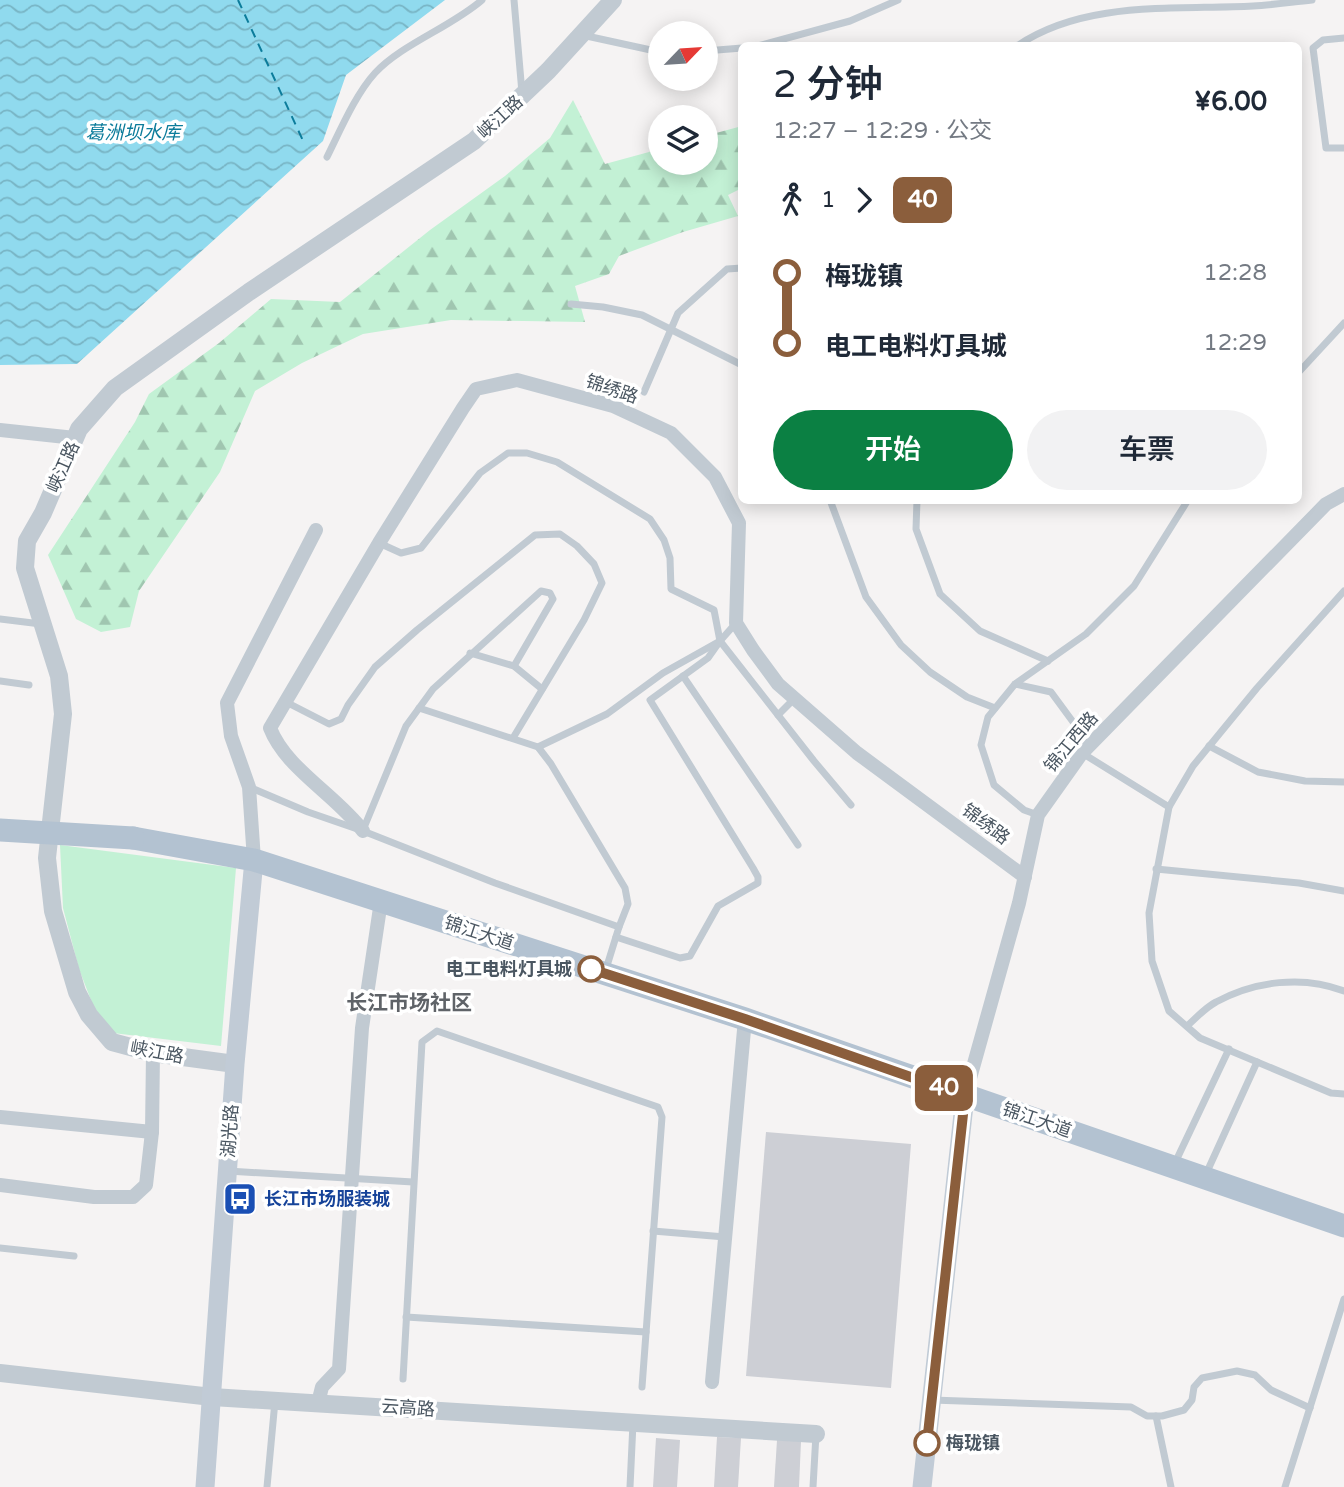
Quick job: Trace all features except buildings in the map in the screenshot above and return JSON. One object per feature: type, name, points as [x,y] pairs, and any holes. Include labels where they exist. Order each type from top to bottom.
[{"type":"main road","name":"锦江大道","points":[[0,830],[133,838],[254,860],[745,1019],[1344,1226]]},
{"type":"main road","name":"湖光路","points":[[205,1487],[234,1064],[254,860]]},
{"type":"main road","points":[[922,1487],[965,1096]]},
{"type":"street","name":"峡江路","points":[[234,1064],[153,1053],[112,1042],[89,1015],[77,992],[53,911],[47,858],[63,713],[60,676],[25,568],[27,541],[43,513],[79,429],[115,388],[249,292],[474,141],[522,96],[613,0]]},
{"type":"street","name":"锦绣路","points":[[363,831],[351,815],[277,745],[270,728],[379,543],[476,389],[517,380],[613,406],[671,433],[715,477],[739,523],[736,622],[778,684],[857,753],[1025,877]]},
{"type":"street","points":[[0,430],[75,438]]},
{"type":"street","name":"锦江西路","points":[[965,1096],[1025,877],[1038,815],[1082,753],[1326,504],[1344,494]]},
{"type":"street","points":[[254,860],[249,787],[231,736],[227,703],[316,530]]},
{"type":"street","points":[[318,1403],[322,1387],[339,1369],[362,1028],[381,901]]},
{"type":"street","points":[[712,1382],[745,1019]]},
{"type":"street","points":[[0,1185],[133,1198],[146,1185],[152,1132],[153,1053]]},
{"type":"street","points":[[0,1117],[152,1132]]},
{"type":"street","name":"云高路","points":[[0,1373],[212,1397],[816,1433]]},
{"type":"lane","points":[[327,158],[351,110],[375,73],[402,52],[482,0]]},
{"type":"lane","points":[[514,0],[522,96]]},
{"type":"lane","points":[[773,42],[850,21],[898,0]]},
{"type":"lane","points":[[1022,42],[1033,34],[1069,19],[1131,4],[1254,6],[1312,0]]},
{"type":"lane","points":[[581,34],[648,49]]},
{"type":"lane","points":[[1344,38],[1323,40],[1313,48],[1326,148],[1344,148]]},
{"type":"lane","points":[[718,50],[738,48]]},
{"type":"lane","points":[[645,392],[678,313],[727,270],[738,269]]},
{"type":"lane","points":[[571,304],[642,315],[738,363]]},
{"type":"lane","points":[[1302,369],[1344,323]]},
{"type":"lane","points":[[379,543],[401,553],[421,548],[480,473],[509,453],[527,453],[557,461],[650,519],[664,540],[670,558],[671,589],[714,610],[720,641],[851,805]]},
{"type":"lane","points":[[831,504],[866,597],[901,645],[930,672],[967,697],[995,708]]},
{"type":"lane","points":[[917,504],[916,529],[940,594],[980,631],[1048,661]]},
{"type":"lane","points":[[1038,815],[1024,810],[994,785],[981,745],[988,717],[1015,684],[1086,634],[1134,586],[1185,504]]},
{"type":"lane","points":[[286,701],[329,724],[341,719],[375,667],[417,630],[535,535],[560,534],[577,546],[594,564],[602,583],[584,620],[513,738]]},
{"type":"lane","points":[[363,831],[406,726],[433,689],[541,591],[550,593],[553,599],[514,666]]},
{"type":"lane","points":[[1344,591],[1257,688],[1193,766],[1169,807],[1149,913],[1152,961],[1170,1011],[1200,1038],[1331,1093],[1344,1094]]},
{"type":"lane","points":[[0,620],[42,624]]},
{"type":"lane","points":[[616,937],[680,958],[690,956],[718,906],[758,883],[753,868],[650,700],[708,658],[736,622]]},
{"type":"lane","points":[[538,747],[607,714],[663,673],[720,641]]},
{"type":"lane","points":[[470,653],[514,666],[542,689]]},
{"type":"lane","points":[[683,676],[799,845]]},
{"type":"lane","points":[[0,681],[29,685]]},
{"type":"lane","points":[[1015,684],[1051,692],[1076,726],[1082,753],[1169,807]]},
{"type":"lane","points":[[778,715],[795,699]]},
{"type":"lane","points":[[419,708],[538,747],[625,888],[628,904],[604,974]]},
{"type":"lane","points":[[1209,746],[1258,772],[1305,781],[1344,782]]},
{"type":"lane","points":[[249,787],[495,883],[619,927]]},
{"type":"lane","points":[[1156,869],[1299,883],[1344,891]]},
{"type":"lane","points":[[1187,1026],[1215,1002],[1262,985],[1296,981],[1328,985],[1344,991]]},
{"type":"lane","points":[[403,1379],[422,1042],[437,1031],[658,1107],[662,1117],[642,1387]]},
{"type":"lane","points":[[1173,1167],[1228,1049]]},
{"type":"lane","points":[[1205,1178],[1257,1062]]},
{"type":"lane","points":[[227,1171],[413,1182]]},
{"type":"lane","points":[[653,1231],[725,1237]]},
{"type":"lane","points":[[0,1248],[74,1256]]},
{"type":"lane","points":[[1286,1487],[1344,1299]]},
{"type":"lane","points":[[406,1317],[646,1332]]},
{"type":"lane","points":[[932,1400],[1131,1407],[1147,1416],[1156,1416],[1184,1410],[1192,1400],[1194,1387],[1202,1378],[1237,1371],[1255,1375],[1271,1390],[1310,1408]]},
{"type":"lane","points":[[267,1487],[275,1401]]},
{"type":"lane","points":[[1156,1416],[1171,1487]]},
{"type":"lane","points":[[630,1487],[633,1422]]},
{"type":"lane","points":[[813,1487],[816,1433]]},
{"type":"green space","points":[[573,100],[605,164],[648,152],[648,175],[718,175],[718,132],[738,127],[738,190],[728,195],[738,216],[683,232],[619,256],[609,274],[575,286],[585,322],[451,320],[363,334],[302,363],[255,391],[220,472],[139,591],[130,627],[101,632],[76,619],[48,555],[135,422],[149,394],[219,343],[271,299],[340,302],[430,230],[505,176],[550,138]]},
{"type":"green space","points":[[60,845],[236,868],[221,1046],[113,1033],[94,1008],[79,969],[63,908]]},
{"type":"water","name":"葛洲坝水库","points":[[0,0],[445,0],[346,75],[323,141],[77,364],[0,365]]},
{"type":"ferry route","points":[[238,0],[305,145]]},
{"type":"bus line","name":"40","points":[[591,969],[745,1019],[965,1096],[927,1443]]},
{"type":"place","name":"电工电料灯具城","points":[[591,969]]},
{"type":"place","name":"长江市场服装城","points":[[240,1199]]},
{"type":"place","name":"梅珑镇","points":[[927,1443]]},
{"type":"district","name":"长江市场社区","points":[[409,1003]]}]
